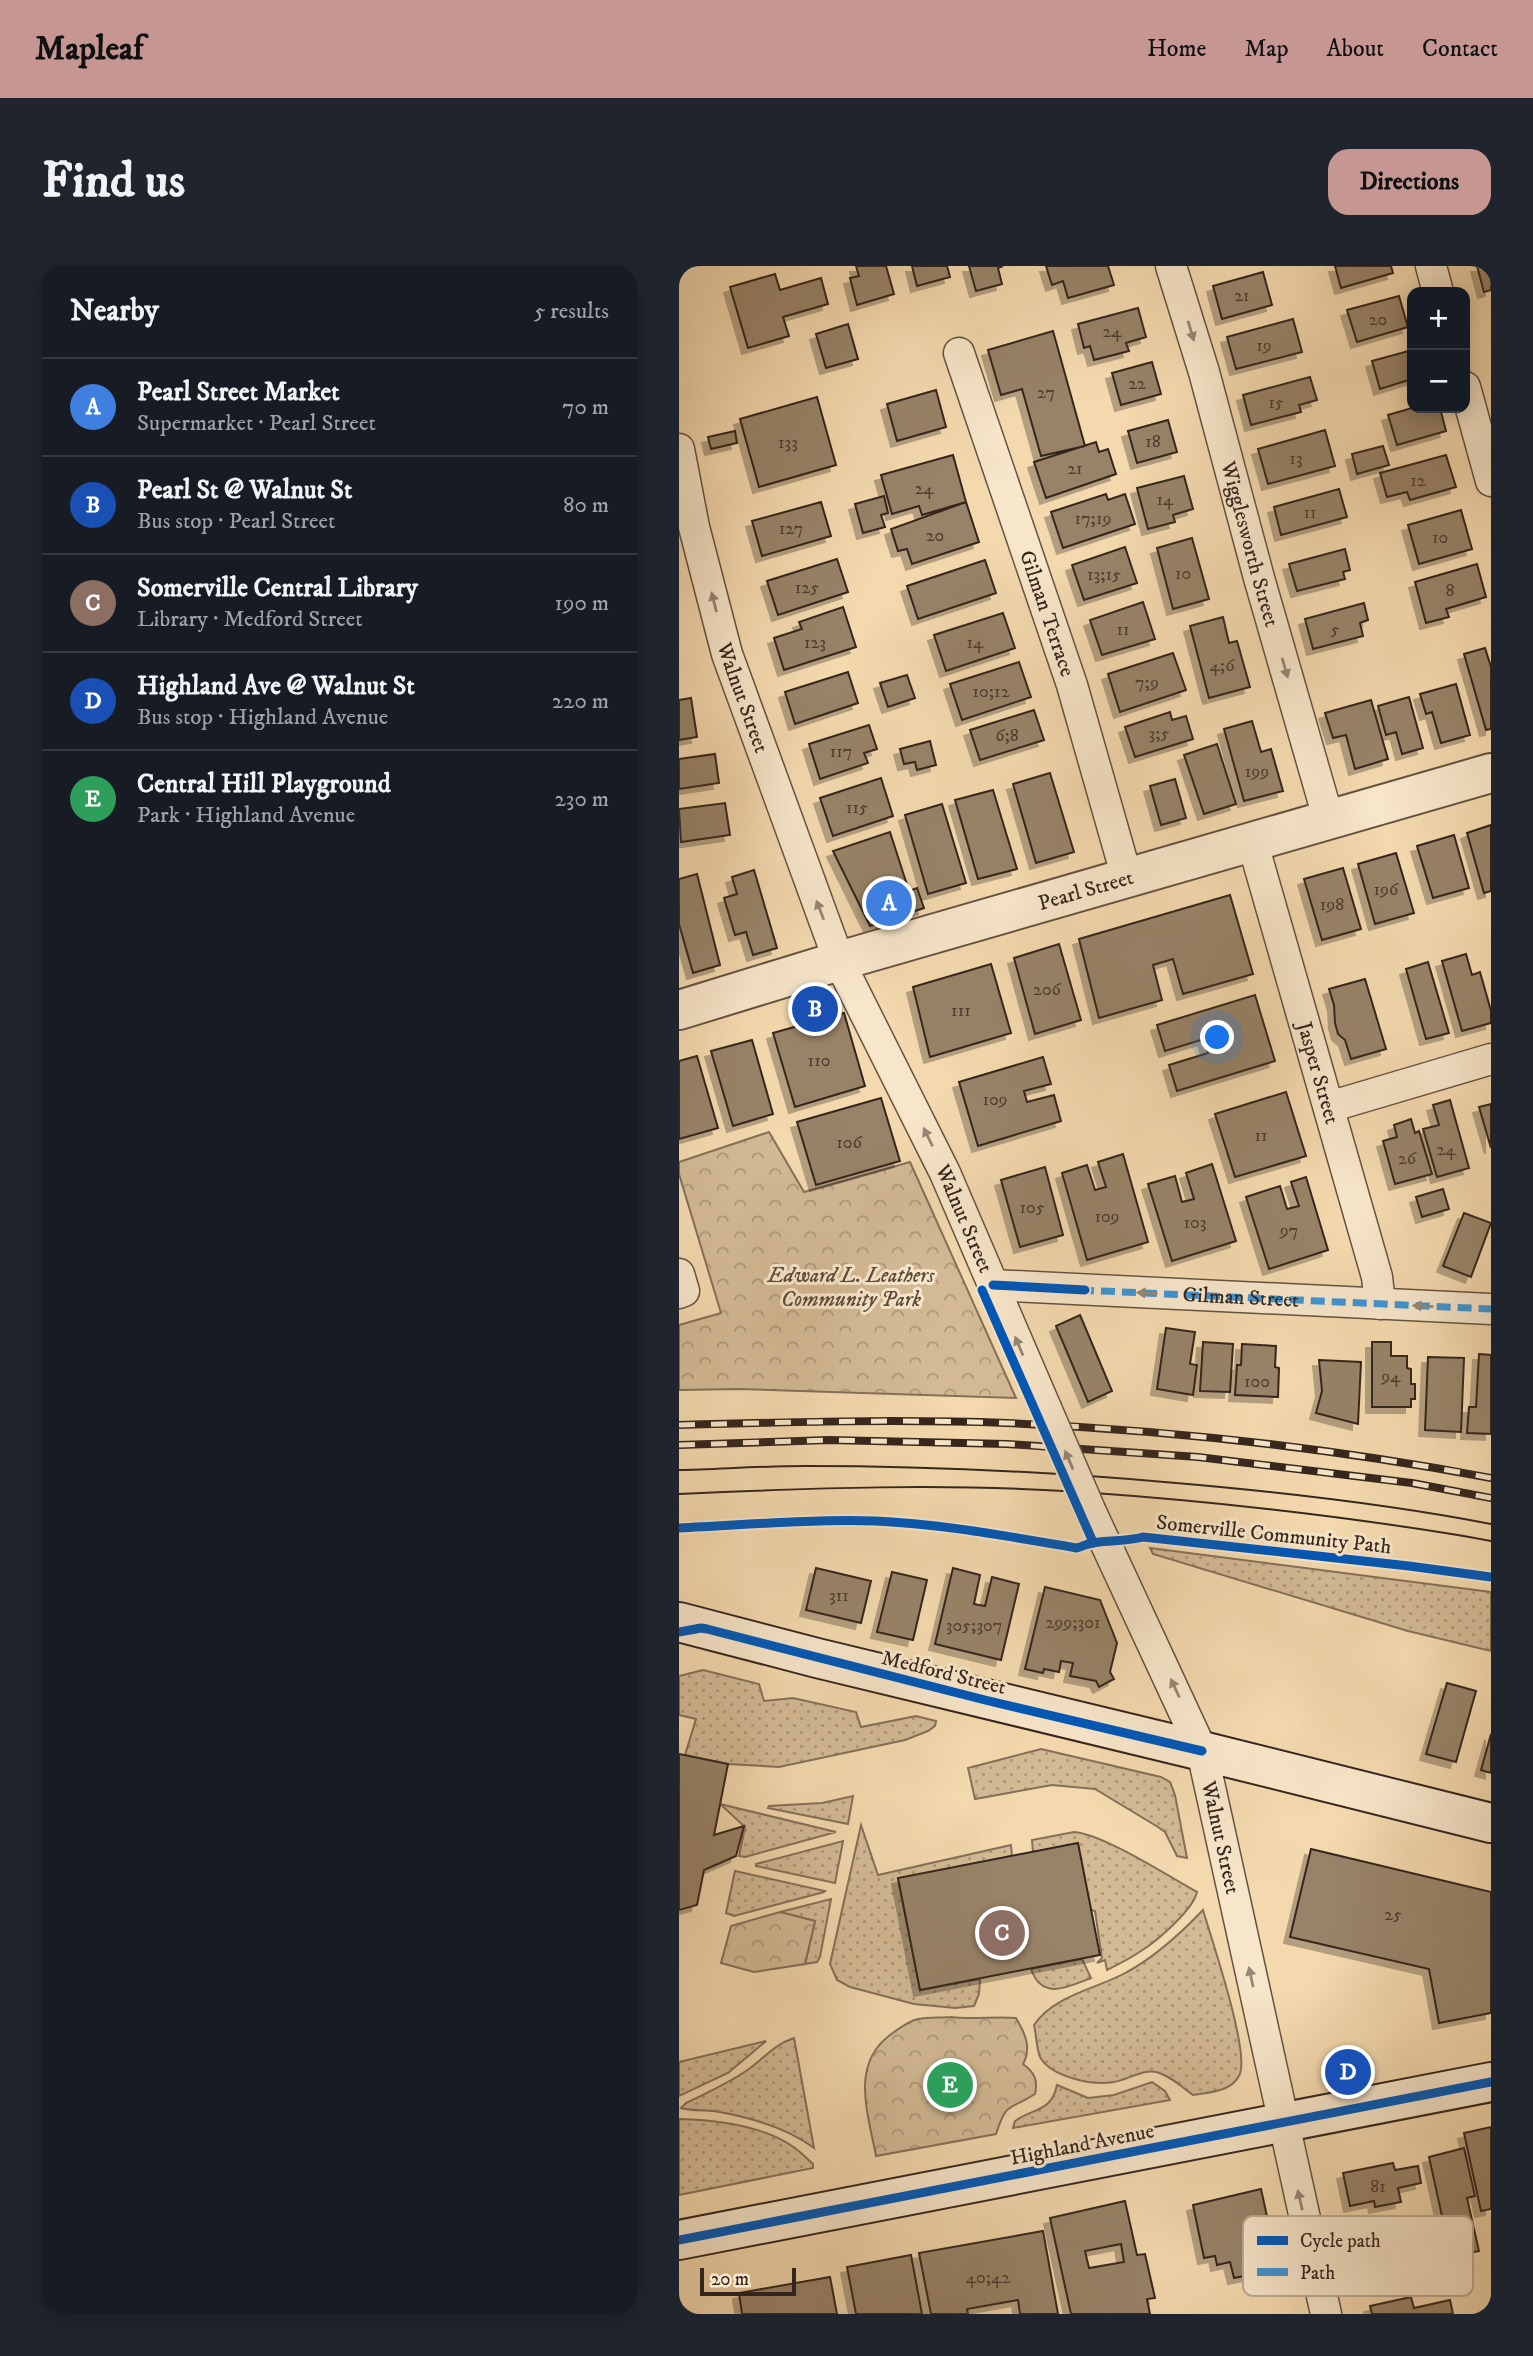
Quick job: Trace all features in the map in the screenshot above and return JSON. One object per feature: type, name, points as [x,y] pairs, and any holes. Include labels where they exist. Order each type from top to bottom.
[{"type":"main road","name":"Pearl Street","points":[[679,1010],[839,961],[1491,774]]},
{"type":"main road","name":"Medford Street","points":[[679,1622],[985,1700],[1491,1823]]},
{"type":"main road","name":"Highland Avenue","points":[[679,2240],[1491,2082]]},
{"type":"street","name":"Wigglesworth Street","points":[[1171,266],[1204,372],[1259,578],[1329,821]]},
{"type":"street","points":[[1431,266],[1437,287]]},
{"type":"street","name":"Gilman Terrace","points":[[959,353],[1072,685],[1127,878]]},
{"type":"street","points":[[1470,405],[1491,481]]},
{"type":"street","name":"Walnut Street","points":[[679,449],[687,527],[727,653],[839,961],[945,1173],[1091,1512],[1202,1751],[1304,2216]]},
{"type":"street","name":"Jasper Street","points":[[1253,844],[1377,1277],[1380,1304]]},
{"type":"street","points":[[1329,1107],[1491,1059]]},
{"type":"street","points":[[679,1274],[684,1292],[679,1293]]},
{"type":"street","name":"Gilman Street","points":[[993,1284],[1491,1309]]},
{"type":"street","name":"Walnut Street","points":[[1322,2296],[1326,2314]]},
{"type":"green space","name":"Edward L. Leathers Community Park","points":[[769,1132],[804,1192],[910,1162],[1016,1398],[738,1389],[679,1390],[679,1325],[721,1313],[679,1174],[679,1162]]},
{"type":"green space","points":[[1150,1548],[1491,1592],[1491,1651],[1408,1631],[1153,1554]]},
{"type":"green space","points":[[703,1670],[759,1684],[764,1701],[793,1698],[856,1712],[861,1727],[916,1716],[936,1721],[935,1726],[905,1740],[779,1767],[728,1764],[685,1755],[696,1719],[679,1715],[679,1676]]},
{"type":"green space","points":[[1041,1749],[1161,1777],[1170,1782],[1187,1858],[1177,1856],[1165,1832],[1095,1789],[1052,1785],[975,1799],[968,1768]]},
{"type":"green space","points":[[853,1796],[848,1824],[768,1808],[822,1803]]},
{"type":"green space","points":[[720,1804],[836,1832],[745,1857],[739,1856],[745,1827]]},
{"type":"green space","points":[[861,1825],[878,1875],[1011,1845],[1012,1856],[898,1879],[920,1990],[980,1979],[979,1994],[974,2006],[955,2008],[914,2004],[850,1987],[837,1980],[830,1964]]},
{"type":"green space","points":[[1074,1832],[1086,1834],[1118,1848],[1197,1892],[1182,1916],[1165,1933],[1137,1954],[1107,1970],[1105,1960],[1097,1963],[1102,1958],[1095,1911],[1033,1852],[1032,1840]]},
{"type":"green space","points":[[843,1841],[835,1883],[756,1866],[756,1864]]},
{"type":"green space","points":[[735,1871],[825,1891],[734,1916],[726,1913]]},
{"type":"green space","points":[[831,1899],[820,1957],[817,1962],[805,1964],[815,1921],[780,1912]]},
{"type":"green space","points":[[1203,1910],[1235,2019],[1239,2042],[1240,2074],[1232,2084],[1220,2090],[1193,2095],[1171,2078],[1156,2072],[1146,2072],[1114,2082],[1095,2083],[1063,2075],[1045,2064],[1039,2054],[1034,2025],[1043,2015],[1064,2000],[1115,1978],[1148,1959]]},
{"type":"green space","points":[[780,1912],[815,1921],[805,1964],[754,1972],[721,1963],[731,1926]]},
{"type":"green space","points":[[1082,1959],[1091,1978],[1065,1988],[1056,1989],[1042,1985],[1031,1969]]},
{"type":"green space","points":[[922,2018],[1016,2018],[1026,2041],[1027,2052],[1023,2064],[1035,2077],[1035,2094],[1006,2111],[996,2134],[876,2156],[866,2107],[866,2075],[870,2061],[878,2047],[907,2023]]},
{"type":"green space","points":[[794,2038],[814,2148],[791,2134],[754,2120],[714,2111],[681,2108],[741,2074],[775,2048]]},
{"type":"green space","points":[[766,2041],[728,2073],[679,2096],[679,2062]]},
{"type":"green space","points":[[1152,2082],[1165,2091],[1170,2100],[1013,2128],[1015,2121],[1047,2104],[1057,2085],[1088,2098],[1114,2095]]},
{"type":"green space","points":[[679,2119],[722,2122],[766,2133],[795,2148],[813,2164],[813,2168],[679,2195]]},
{"type":"building","points":[[856,266],[886,266],[894,294],[857,305],[850,278],[859,276]]},
{"type":"building","points":[[912,266],[947,266],[950,277],[917,286]]},
{"type":"building","points":[[969,266],[1003,266],[998,268],[1002,284],[976,291]]},
{"type":"building","points":[[1046,266],[1108,266],[1114,285],[1068,298],[1063,281],[1052,285]]},
{"type":"building","points":[[1335,266],[1391,266],[1393,273],[1341,288]]},
{"type":"building","points":[[1477,266],[1491,266],[1491,290],[1484,292]]},
{"type":"building","points":[[1263,272],[1272,305],[1222,319],[1213,286]]},
{"type":"building","points":[[775,274],[780,290],[821,278],[828,304],[783,317],[789,336],[748,348],[730,287]]},
{"type":"building","points":[[1399,296],[1407,327],[1357,342],[1347,310]]},
{"type":"building","points":[[1138,308],[1146,337],[1126,343],[1129,351],[1094,360],[1090,346],[1084,348],[1078,324]]},
{"type":"building","points":[[1293,319],[1302,352],[1236,369],[1227,337]]},
{"type":"building","points":[[848,324],[858,359],[826,368],[816,334]]},
{"type":"building","points":[[1053,331],[1085,446],[1041,456],[1022,389],[1001,395],[988,350]]},
{"type":"building","points":[[1407,351],[1407,381],[1380,389],[1372,361]]},
{"type":"building","points":[[1152,362],[1161,394],[1121,405],[1112,373]]},
{"type":"building","points":[[1310,377],[1317,400],[1299,405],[1301,412],[1251,425],[1243,395]]},
{"type":"building","points":[[936,390],[946,427],[897,441],[887,404]]},
{"type":"building","points":[[817,397],[836,465],[759,487],[740,419]]},
{"type":"building","points":[[1407,409],[1407,413],[1441,413],[1446,431],[1397,445],[1388,415]]},
{"type":"building","points":[[1168,420],[1177,452],[1137,463],[1128,431]]},
{"type":"building","points":[[1325,430],[1335,466],[1268,484],[1258,449]]},
{"type":"building","points":[[735,431],[737,443],[711,449],[708,437]]},
{"type":"building","points":[[1096,442],[1099,452],[1108,449],[1116,474],[1046,498],[1034,462]]},
{"type":"building","points":[[1383,446],[1389,465],[1357,474],[1352,454]]},
{"type":"building","points":[[953,455],[966,502],[922,515],[919,506],[892,514],[881,475]]},
{"type":"building","points":[[1446,455],[1456,487],[1410,500],[1407,492],[1387,497],[1380,473]]},
{"type":"building","points":[[1184,476],[1193,509],[1173,515],[1175,522],[1148,529],[1137,488]]},
{"type":"building","points":[[1339,489],[1347,517],[1281,535],[1274,507]]},
{"type":"building","points":[[1106,494],[1108,500],[1125,494],[1135,524],[1063,548],[1051,512]]},
{"type":"building","points":[[884,496],[888,513],[881,515],[885,527],[863,533],[855,504]]},
{"type":"building","points":[[821,502],[831,536],[762,556],[752,521]]},
{"type":"building","points":[[966,502],[979,542],[912,564],[907,549],[898,551],[891,529]]},
{"type":"building","points":[[1461,510],[1472,549],[1419,564],[1408,525]]},
{"type":"building","points":[[1192,538],[1209,599],[1173,609],[1157,548]]},
{"type":"building","points":[[1125,547],[1137,583],[1084,600],[1072,565]]},
{"type":"building","points":[[1345,549],[1350,570],[1343,572],[1345,579],[1297,591],[1289,564]]},
{"type":"building","points":[[837,559],[848,592],[778,615],[767,581]]},
{"type":"building","points":[[985,560],[996,593],[918,619],[907,586]]},
{"type":"building","points":[[1477,564],[1486,597],[1446,609],[1449,617],[1426,623],[1415,582]]},
{"type":"building","points":[[1143,602],[1155,639],[1102,655],[1090,620]]},
{"type":"building","points":[[1364,603],[1368,620],[1360,623],[1363,636],[1313,649],[1305,619]]},
{"type":"building","points":[[843,607],[856,647],[784,670],[774,638],[802,629],[799,622]]},
{"type":"building","points":[[1003,613],[1015,648],[946,671],[934,635]]},
{"type":"building","points":[[1223,617],[1229,643],[1237,641],[1250,687],[1209,698],[1190,626]]},
{"type":"building","points":[[1485,648],[1491,667],[1491,729],[1486,730],[1464,654]]},
{"type":"building","points":[[1173,653],[1186,690],[1120,712],[1108,674]]},
{"type":"building","points":[[1019,662],[1031,697],[962,720],[950,684]]},
{"type":"building","points":[[848,672],[858,703],[795,724],[785,692]]},
{"type":"building","points":[[907,675],[915,698],[888,707],[880,683]]},
{"type":"building","points":[[1456,684],[1470,735],[1441,743],[1432,712],[1426,714],[1420,694]]},
{"type":"building","points":[[1409,697],[1423,748],[1402,754],[1396,732],[1386,735],[1378,706]]},
{"type":"building","points":[[691,698],[697,737],[679,740],[679,700]]},
{"type":"building","points":[[1371,700],[1388,759],[1355,769],[1346,735],[1333,738],[1325,713]]},
{"type":"building","points":[[1034,710],[1044,740],[980,760],[970,730]]},
{"type":"building","points":[[1170,712],[1172,720],[1186,716],[1193,739],[1135,757],[1125,727]]},
{"type":"building","points":[[1252,721],[1261,752],[1271,749],[1283,791],[1244,801],[1224,729]]},
{"type":"building","points":[[869,725],[877,749],[864,753],[868,763],[820,779],[809,744]]},
{"type":"building","points":[[930,741],[936,765],[917,770],[915,762],[904,764],[900,749]]},
{"type":"building","points":[[1217,744],[1236,804],[1204,814],[1184,755]]},
{"type":"building","points":[[715,754],[719,783],[679,789],[679,759]]},
{"type":"building","points":[[1050,773],[1074,852],[1036,863],[1013,784]]},
{"type":"building","points":[[881,778],[893,816],[833,836],[820,798]]},
{"type":"building","points":[[1175,779],[1186,818],[1161,825],[1150,786]]},
{"type":"building","points":[[993,790],[1017,869],[978,879],[955,800]]},
{"type":"building","points":[[725,803],[730,835],[681,842],[679,809]]},
{"type":"building","points":[[942,804],[966,883],[928,894],[905,815]]},
{"type":"building","points":[[1491,825],[1491,891],[1484,893],[1467,833]]},
{"type":"building","points":[[890,832],[909,891],[917,888],[924,908],[870,926],[833,851]]},
{"type":"building","points":[[1454,835],[1469,888],[1433,898],[1417,846]]},
{"type":"building","points":[[1396,853],[1414,913],[1375,924],[1358,864]]},
{"type":"building","points":[[1343,868],[1361,929],[1322,940],[1304,879]]},
{"type":"building","points":[[754,870],[777,948],[753,955],[746,932],[735,935],[724,898],[737,894],[732,877]]},
{"type":"building","points":[[697,874],[720,965],[693,973],[679,924],[679,879]]},
{"type":"building","points":[[1230,895],[1253,974],[1183,994],[1173,959],[1153,965],[1162,1000],[1099,1018],[1079,939]]},
{"type":"building","points":[[1059,944],[1081,1020],[1035,1034],[1014,958]]},
{"type":"building","points":[[1466,954],[1472,975],[1480,972],[1491,1011],[1491,1023],[1462,1031],[1442,961]]},
{"type":"building","points":[[1428,962],[1449,1033],[1426,1039],[1406,969]]},
{"type":"building","points":[[991,964],[1011,1033],[930,1057],[913,987]]},
{"type":"building","points":[[1365,979],[1386,1049],[1351,1059],[1345,1040],[1338,1034],[1329,989]]},
{"type":"building","points":[[1255,995],[1275,1061],[1177,1091],[1169,1065],[1208,1053],[1204,1039],[1165,1051],[1157,1025]]},
{"type":"building","points":[[844,1013],[865,1086],[795,1107],[773,1033]]},
{"type":"building","points":[[752,1040],[773,1114],[733,1126],[711,1051]]},
{"type":"building","points":[[697,1056],[718,1128],[679,1139],[679,1061]]},
{"type":"building","points":[[1043,1057],[1051,1084],[1024,1091],[1027,1102],[1054,1095],[1061,1121],[978,1146],[959,1082]]},
{"type":"building","points":[[1286,1092],[1306,1156],[1235,1177],[1215,1114]]},
{"type":"building","points":[[881,1098],[900,1161],[816,1185],[797,1122]]},
{"type":"building","points":[[1450,1100],[1469,1168],[1437,1177],[1423,1129],[1439,1125],[1433,1105]]},
{"type":"building","points":[[1491,1104],[1491,1148],[1479,1107]]},
{"type":"building","points":[[1411,1119],[1415,1133],[1419,1131],[1432,1174],[1395,1184],[1383,1141],[1397,1137],[1394,1125]]},
{"type":"building","points":[[1123,1154],[1148,1242],[1087,1260],[1062,1173],[1087,1165],[1095,1190],[1106,1187],[1098,1162]]},
{"type":"building","points":[[1212,1164],[1236,1241],[1172,1261],[1148,1184],[1175,1176],[1182,1202],[1194,1199],[1186,1173]]},
{"type":"building","points":[[1045,1167],[1063,1235],[1020,1247],[1001,1180]]},
{"type":"building","points":[[1306,1177],[1328,1250],[1269,1269],[1246,1197],[1280,1186],[1287,1209],[1299,1206],[1291,1182]]},
{"type":"building","points":[[1443,1189],[1449,1209],[1422,1217],[1416,1197]]},
{"type":"building","points":[[1464,1213],[1491,1223],[1471,1277],[1443,1266]]},
{"type":"building","points":[[1080,1315],[1112,1391],[1088,1402],[1056,1326]]},
{"type":"building","points":[[1166,1328],[1195,1332],[1190,1364],[1197,1365],[1193,1395],[1157,1389]]},
{"type":"building","points":[[1203,1342],[1233,1344],[1230,1392],[1200,1391]]},
{"type":"building","points":[[1372,1342],[1391,1342],[1391,1356],[1407,1356],[1407,1368],[1411,1369],[1411,1384],[1415,1384],[1415,1399],[1411,1399],[1411,1407],[1372,1407]]},
{"type":"building","points":[[1242,1344],[1276,1346],[1275,1367],[1279,1368],[1278,1397],[1235,1395]]},
{"type":"building","points":[[1479,1354],[1491,1355],[1491,1434],[1467,1433],[1469,1407],[1476,1407]]},
{"type":"building","points":[[1428,1357],[1464,1358],[1461,1432],[1425,1430]]},
{"type":"building","points":[[1319,1360],[1361,1362],[1358,1424],[1316,1413],[1322,1391]]},
{"type":"building","points":[[816,1568],[871,1581],[861,1623],[806,1610]]},
{"type":"building","points":[[953,1568],[980,1575],[974,1604],[985,1606],[992,1577],[1019,1584],[1001,1660],[935,1644]]},
{"type":"building","points":[[892,1572],[927,1580],[913,1640],[877,1632]]},
{"type":"building","points":[[1045,1587],[1100,1600],[1117,1643],[1110,1672],[1114,1679],[1099,1687],[1096,1681],[1070,1676],[1073,1663],[1061,1661],[1059,1672],[1044,1669],[1043,1673],[1025,1669]]},
{"type":"building","points":[[1447,1683],[1476,1691],[1456,1762],[1426,1754]]},
{"type":"building","points":[[1491,1734],[1491,1773],[1481,1770]]},
{"type":"building","points":[[679,1754],[728,1764],[714,1835],[744,1826],[736,1856],[704,1870],[697,1905],[679,1910]]},
{"type":"building","points":[[1078,1843],[1100,1955],[920,1990],[898,1878]]},
{"type":"building","points":[[1311,1849],[1491,1892],[1491,2013],[1439,2023],[1429,1969],[1290,1937]]},
{"type":"building","points":[[1491,2127],[1491,2209],[1481,2211],[1464,2133]]},
{"type":"building","points":[[1464,2148],[1475,2196],[1467,2198],[1471,2216],[1442,2216],[1429,2157]]},
{"type":"building","points":[[1393,2163],[1395,2170],[1418,2166],[1421,2183],[1398,2188],[1401,2202],[1375,2207],[1374,2201],[1350,2206],[1343,2173]]},
{"type":"building","points":[[1261,2189],[1267,2216],[1243,2216],[1243,2276],[1234,2278],[1230,2262],[1217,2265],[1215,2256],[1204,2258],[1193,2205]]},
{"type":"building","points":[[1125,2201],[1137,2255],[1145,2254],[1155,2298],[1147,2299],[1150,2314],[1071,2314],[1050,2218]],"holes":[[[1121,2244],[1124,2262],[1089,2268],[1085,2251]]]},
{"type":"building","points":[[1473,2224],[1479,2251],[1473,2252]]},
{"type":"building","points":[[1043,2231],[1058,2314],[1020,2314],[1018,2300],[967,2309],[968,2314],[931,2314],[919,2253]]},
{"type":"building","points":[[911,2255],[922,2314],[856,2314],[847,2267]]},
{"type":"building","points":[[830,2277],[837,2314],[742,2314],[739,2293]]},
{"type":"building","points":[[1411,2297],[1414,2308],[1450,2300],[1453,2314],[1372,2314],[1370,2306]]},
{"type":"tram line","points":[[679,1470],[852,1466],[1084,1476],[1294,1495],[1413,1510],[1491,1524]]},
{"type":"tram line","points":[[679,1494],[830,1488],[1031,1489],[1302,1513],[1491,1541]]},
{"type":"railway","points":[[679,1425],[925,1421],[1068,1426],[1311,1449],[1491,1478]]},
{"type":"railway","points":[[679,1445],[829,1440],[1007,1444],[1198,1457],[1412,1483],[1491,1498]]},
{"type":"marked path","points":[[1080,1290],[1491,1309]]},
{"type":"cycle path","points":[[993,1285],[1085,1290]]},
{"type":"cycle path","points":[[982,1290],[1093,1542]]},
{"type":"cycle path","name":"Somerville Community Path","points":[[679,1528],[876,1521],[952,1528],[1077,1548],[1093,1543],[1143,1537],[1491,1577]]},
{"type":"cycle path","points":[[679,1632],[707,1629],[985,1700],[1202,1751]]},
{"type":"cycle path","points":[[679,2240],[1491,2082]]},
{"type":"place","name":"Pearl Street Market","points":[[889,903]]},
{"type":"place","name":"Pearl St @ Walnut St","points":[[815,1009]]},
{"type":"place","name":"Somerville Central Library","points":[[1002,1933]]},
{"type":"place","name":"Highland Ave @ Walnut St","points":[[1348,2072]]},
{"type":"place","name":"Central Hill Playground","points":[[950,2085]]}]
